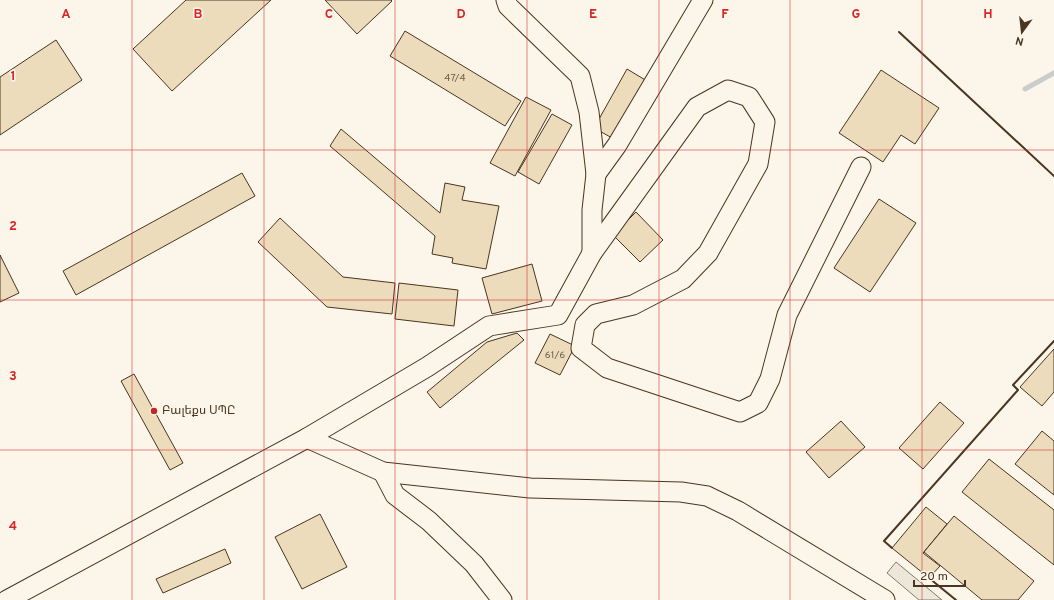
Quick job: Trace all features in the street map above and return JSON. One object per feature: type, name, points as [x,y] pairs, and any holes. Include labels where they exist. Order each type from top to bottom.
[{"type":"lane","points":[[506,0],[508,6],[580,76],[589,112],[596,174],[592,210],[592,253]]},
{"type":"lane","points":[[596,174],[617,145],[703,0]]},
{"type":"lane","points":[[0,594],[5,600],[307,438],[427,367],[490,326],[558,315],[592,253],[697,107],[728,90],[749,97],[765,122],[758,164],[708,254],[684,279],[633,305],[596,314],[585,325],[581,348],[607,368],[740,412],[758,403],[770,379],[787,315],[861,167]]},
{"type":"lane","points":[[307,438],[383,472],[530,488],[638,490],[681,492],[707,496],[738,511],[885,600]]},
{"type":"lane","points":[[383,472],[395,495],[429,521],[474,564],[502,600]]},
{"type":"shaded area","points":[[896,562],[942,600],[919,600],[887,573]]},
{"type":"building","points":[[186,0],[271,0],[172,91],[133,49]]},
{"type":"building","points":[[325,0],[391,0],[392,1],[357,34]]},
{"type":"building","points":[[405,31],[521,101],[505,126],[390,56]]},
{"type":"building","points":[[56,40],[82,80],[0,135],[0,77]]},
{"type":"building","points":[[627,69],[647,81],[614,139],[594,128]]},
{"type":"building","points":[[881,70],[939,108],[915,144],[901,135],[883,162],[839,133]]},
{"type":"building","points":[[526,97],[551,110],[515,176],[490,163]]},
{"type":"building","points":[[552,114],[572,125],[539,184],[518,172]]},
{"type":"building","points":[[341,129],[440,213],[445,183],[465,187],[462,200],[499,206],[486,269],[452,263],[453,258],[432,254],[435,236],[330,146]]},
{"type":"building","points":[[242,173],[255,196],[76,295],[63,271]]},
{"type":"building","points":[[879,199],[916,223],[870,292],[834,268]]},
{"type":"building","points":[[636,212],[663,240],[640,262],[613,235]]},
{"type":"building","points":[[280,218],[343,277],[395,283],[392,314],[327,307],[258,242]]},
{"type":"building","points":[[0,255],[19,293],[0,302]]},
{"type":"building","points":[[532,264],[542,301],[492,314],[482,278]]},
{"type":"building","points":[[399,283],[458,290],[454,326],[395,319]]},
{"type":"building","points":[[517,333],[524,340],[440,408],[427,392],[487,342]]},
{"type":"building","points":[[550,334],[575,346],[560,375],[535,363]]},
{"type":"building","points":[[1054,349],[1054,392],[1042,406],[1020,387]]},
{"type":"building","points":[[134,374],[183,463],[170,470],[121,381]]},
{"type":"building","points":[[940,402],[964,423],[923,469],[899,448]]},
{"type":"building","points":[[841,421],[865,447],[829,478],[806,452]]},
{"type":"building","points":[[1042,431],[1054,441],[1054,495],[1015,464]]},
{"type":"building","points":[[989,459],[1054,510],[1054,565],[962,492]]},
{"type":"building","points":[[926,507],[947,524],[923,553],[940,566],[929,578],[892,548]]},
{"type":"building","points":[[320,514],[347,567],[302,589],[275,537]]},
{"type":"building","points":[[954,516],[1034,581],[1018,600],[982,600],[924,552]]},
{"type":"building","points":[[225,549],[231,563],[163,593],[156,579]]},
{"type":"waterway","points":[[1025,89],[1054,73]]},
{"type":"wall","points":[[899,32],[1054,176]]},
{"type":"wall","points":[[892,548],[884,541],[1018,390],[1013,385],[1054,341]]},
{"type":"wall","points":[[929,578],[956,600]]},
{"type":"place","name":"Բալեքս ՍՊԸ","points":[[154,411]]}]
